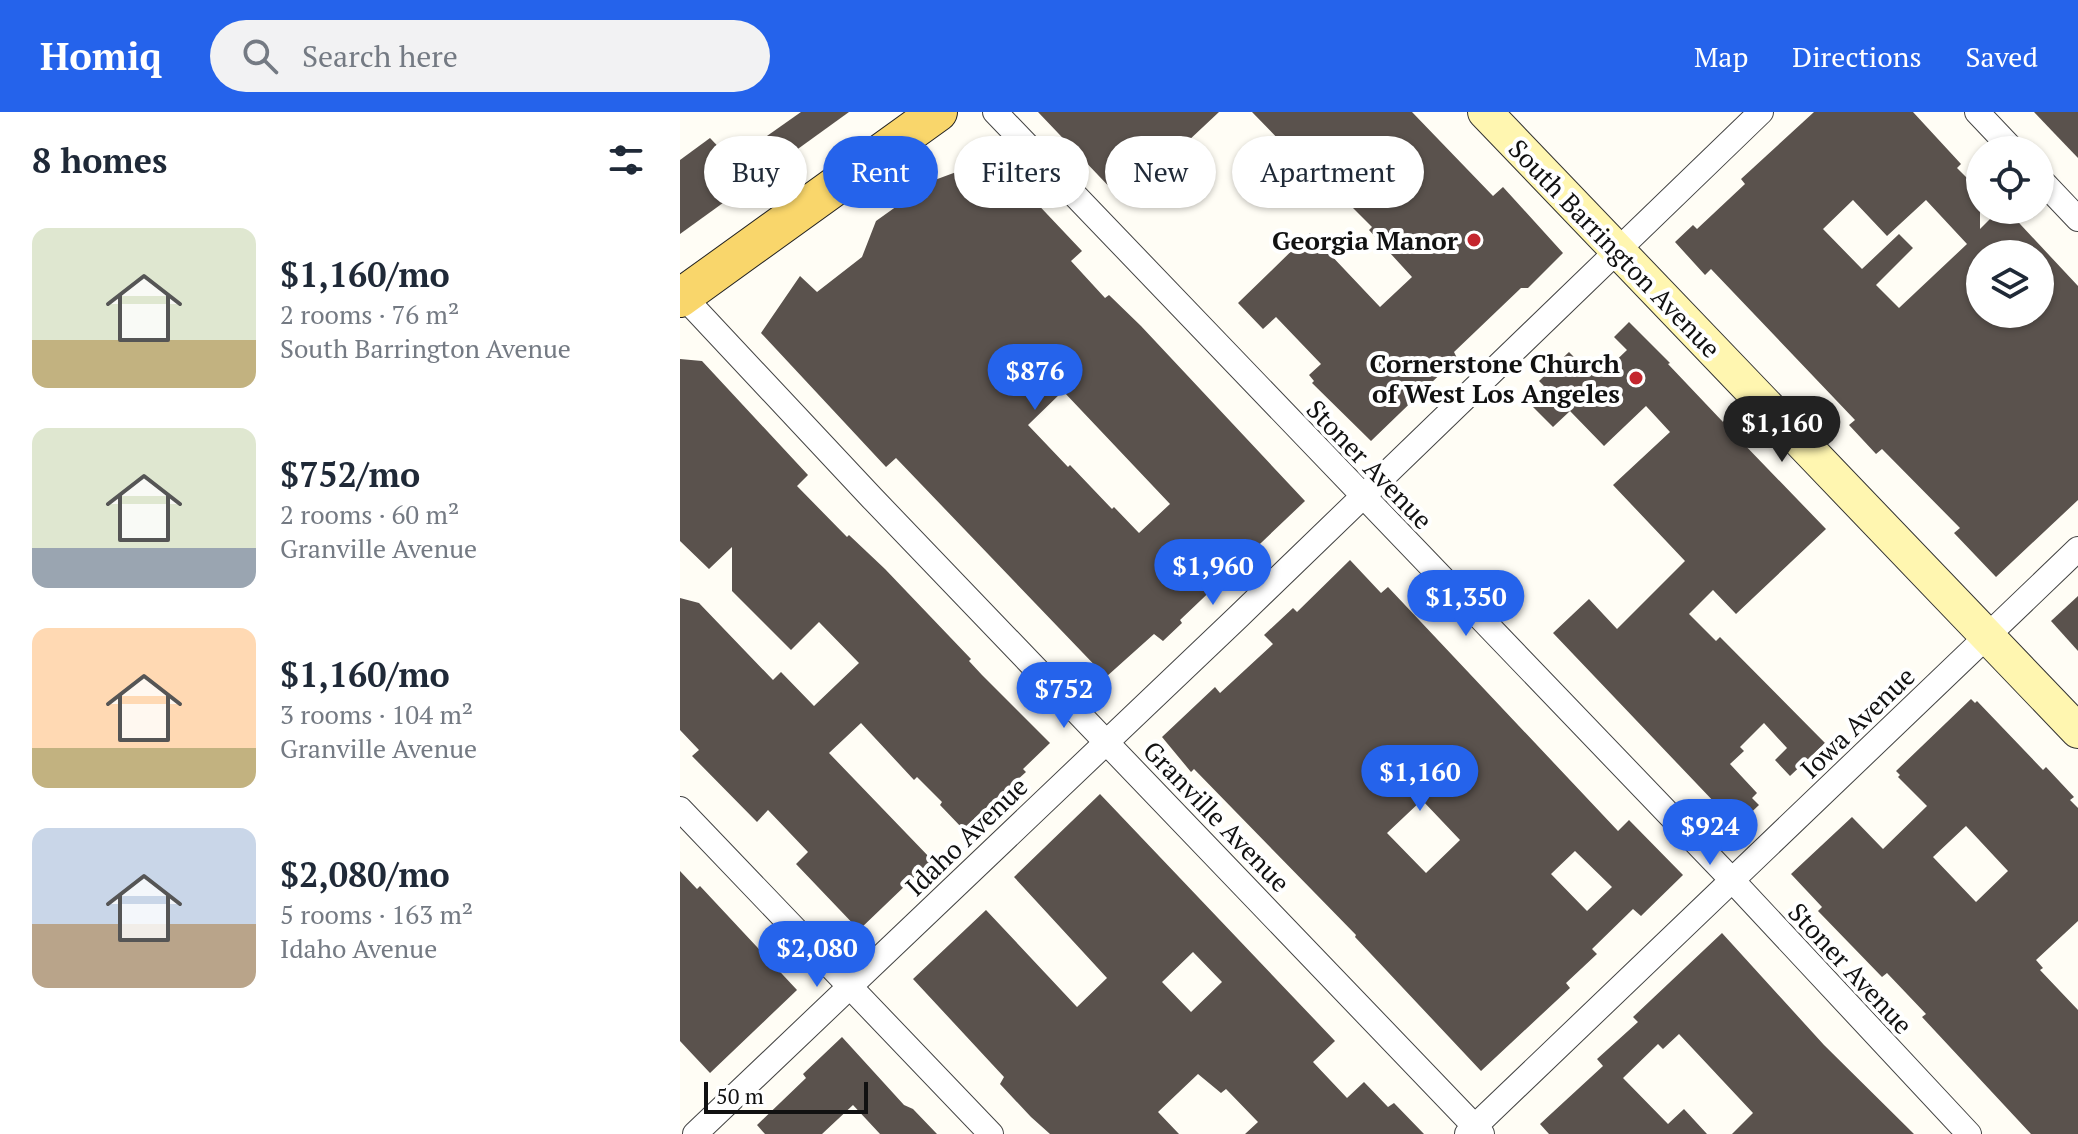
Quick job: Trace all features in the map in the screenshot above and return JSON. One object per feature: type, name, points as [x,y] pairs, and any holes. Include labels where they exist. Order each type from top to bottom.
[{"type":"main road","points":[[681,296],[938,112]]},
{"type":"street","name":"Stoner Avenue","points":[[995,112],[1732,880],[1969,1134]]},
{"type":"street","name":"South Barrington Avenue","points":[[1485,112],[2078,731]]},
{"type":"street","name":"Idaho Avenue","points":[[695,1134],[1363,497],[1761,112]]},
{"type":"street","points":[[1977,112],[2000,136]]},
{"type":"street","points":[[2054,194],[2078,219]]},
{"type":"street","name":"Granville Avenue","points":[[681,296],[1475,1131]]},
{"type":"street","name":"Iowa Avenue","points":[[1475,1131],[2078,549]]},
{"type":"street","points":[[680,809],[991,1134]]},
{"type":"building","points":[[801,112],[849,112],[807,142],[807,136],[767,136]]},
{"type":"building","points":[[1038,112],[1219,112],[1193,136],[1105,136],[1105,182],[1089,166],[1089,136],[1061,136]]},
{"type":"building","points":[[1252,112],[1412,112],[1493,196],[1503,187],[1563,253],[1454,352],[1457,358],[1371,441],[1312,383],[1314,381],[1309,375],[1321,364],[1276,317],[1263,329],[1238,303],[1310,233],[1380,307],[1412,277],[1353,208],[1424,208],[1424,136],[1275,136]]},
{"type":"building","points":[[1814,112],[1913,112],[1961,164],[1957,168],[1966,177],[1966,224],[1980,224],[1980,229],[1985,224],[2020,224],[2035,240],[1966,240],[1966,243],[1926,200],[1887,236],[1853,200],[1823,229],[1862,269],[1899,234],[1913,248],[1876,285],[1899,308],[1966,245],[1966,328],[2054,328],[2054,260],[2078,286],[2078,500],[1996,577],[1954,533],[1960,528],[1882,449],[1876,454],[1849,425],[1855,420],[1711,269],[1705,275],[1675,242],[1693,225],[1697,229],[1745,184],[1741,179]]},
{"type":"building","points":[[2034,112],[2078,112],[2078,158],[2054,133]]},
{"type":"building","points":[[704,142],[704,208],[716,208],[680,234],[680,160]]},
{"type":"building","points":[[954,173],[954,208],[1041,208],[1082,251],[1071,261],[1105,298],[1109,295],[1141,326],[1305,501],[1180,620],[1182,623],[1163,641],[1154,634],[1106,677],[896,458],[886,467],[761,333],[800,276],[817,292],[862,257],[876,221],[894,208],[938,208],[938,179]],"holes":[[[1063,391],[1170,504],[1139,533],[1028,425]]]},
{"type":"building","points":[[1629,322],[1723,422],[1725,419],[1742,437],[1740,440],[1826,529],[1736,614],[1713,590],[1689,614],[1716,641],[1720,637],[1825,743],[1790,776],[1775,760],[1787,748],[1764,723],[1740,747],[1744,751],[1730,764],[1757,793],[1752,798],[1759,805],[1737,826],[1553,633],[1589,599],[1617,629],[1685,561],[1613,485],[1670,432],[1646,406],[1604,446],[1570,411],[1553,427],[1528,402],[1544,386],[1539,381],[1569,352],[1584,367],[1606,370],[1627,350],[1614,337]]},
{"type":"building","points":[[680,359],[702,361],[808,475],[797,486],[847,537],[849,535],[885,569],[971,659],[969,661],[982,675],[1050,743],[1023,769],[1026,772],[963,829],[940,805],[942,802],[917,777],[914,780],[861,723],[829,753],[932,860],[859,930],[796,864],[808,852],[768,810],[757,822],[692,756],[699,750],[680,730],[680,598],[699,603],[773,680],[781,672],[814,706],[859,663],[819,622],[791,650],[732,591],[732,547],[709,569],[680,541]]},
{"type":"building","points":[[1350,560],[1381,593],[1388,587],[1618,831],[1629,820],[1683,875],[1641,916],[1633,909],[1592,949],[1597,954],[1566,983],[1570,988],[1481,1071],[1356,935],[1194,769],[1191,772],[1162,737],[1215,687],[1220,693],[1273,644],[1264,635],[1293,608],[1297,612]],"holes":[[[1422,800],[1460,840],[1426,873],[1387,833]],[[1575,851],[1612,887],[1587,911],[1551,874]]]},
{"type":"building","points":[[2078,596],[2078,651],[2051,621]]},
{"type":"building","points":[[1971,699],[1975,703],[1977,701],[2043,770],[2046,767],[2074,797],[2070,800],[2078,808],[2078,921],[2036,960],[2043,968],[2040,970],[2078,1010],[2078,1134],[2031,1134],[1922,1017],[1926,1014],[1887,973],[1882,977],[1818,911],[1822,907],[1791,874],[1852,817],[1883,849],[1927,806],[1898,777],[1900,775],[1896,771]],"holes":[[[1966,826],[2008,871],[1976,902],[1933,857]]]},
{"type":"building","points":[[1100,794],[1335,1041],[1313,1062],[1347,1098],[1364,1082],[1388,1107],[1394,1103],[1424,1134],[1245,1134],[1258,1122],[1226,1089],[1221,1093],[1198,1074],[1158,1112],[1179,1134],[1050,1134],[1000,1084],[1004,1077],[913,979],[986,910],[1077,1007],[1107,978],[1014,877]],"holes":[[[1193,952],[1222,982],[1191,1012],[1162,982]]]},
{"type":"building","points":[[680,871],[697,889],[700,886],[797,990],[710,1073],[680,1041]]},
{"type":"building","points":[[1722,933],[1824,1045],[1914,1134],[1732,1134],[1753,1113],[1679,1034],[1663,1049],[1658,1044],[1623,1078],[1668,1124],[1684,1109],[1707,1134],[1549,1134],[1540,1124],[1603,1066],[1597,1059],[1638,1022],[1633,1017]]},
{"type":"building","points":[[842,1037],[904,1105],[913,1109],[937,1134],[880,1134],[853,1105],[822,1134],[765,1134],[757,1125],[806,1078],[803,1074]]},
{"type":"place","name":"Georgia Manor","points":[[1474,240]]},
{"type":"place","name":"Cornerstone Church of West Los Angeles","points":[[1636,378]]}]
